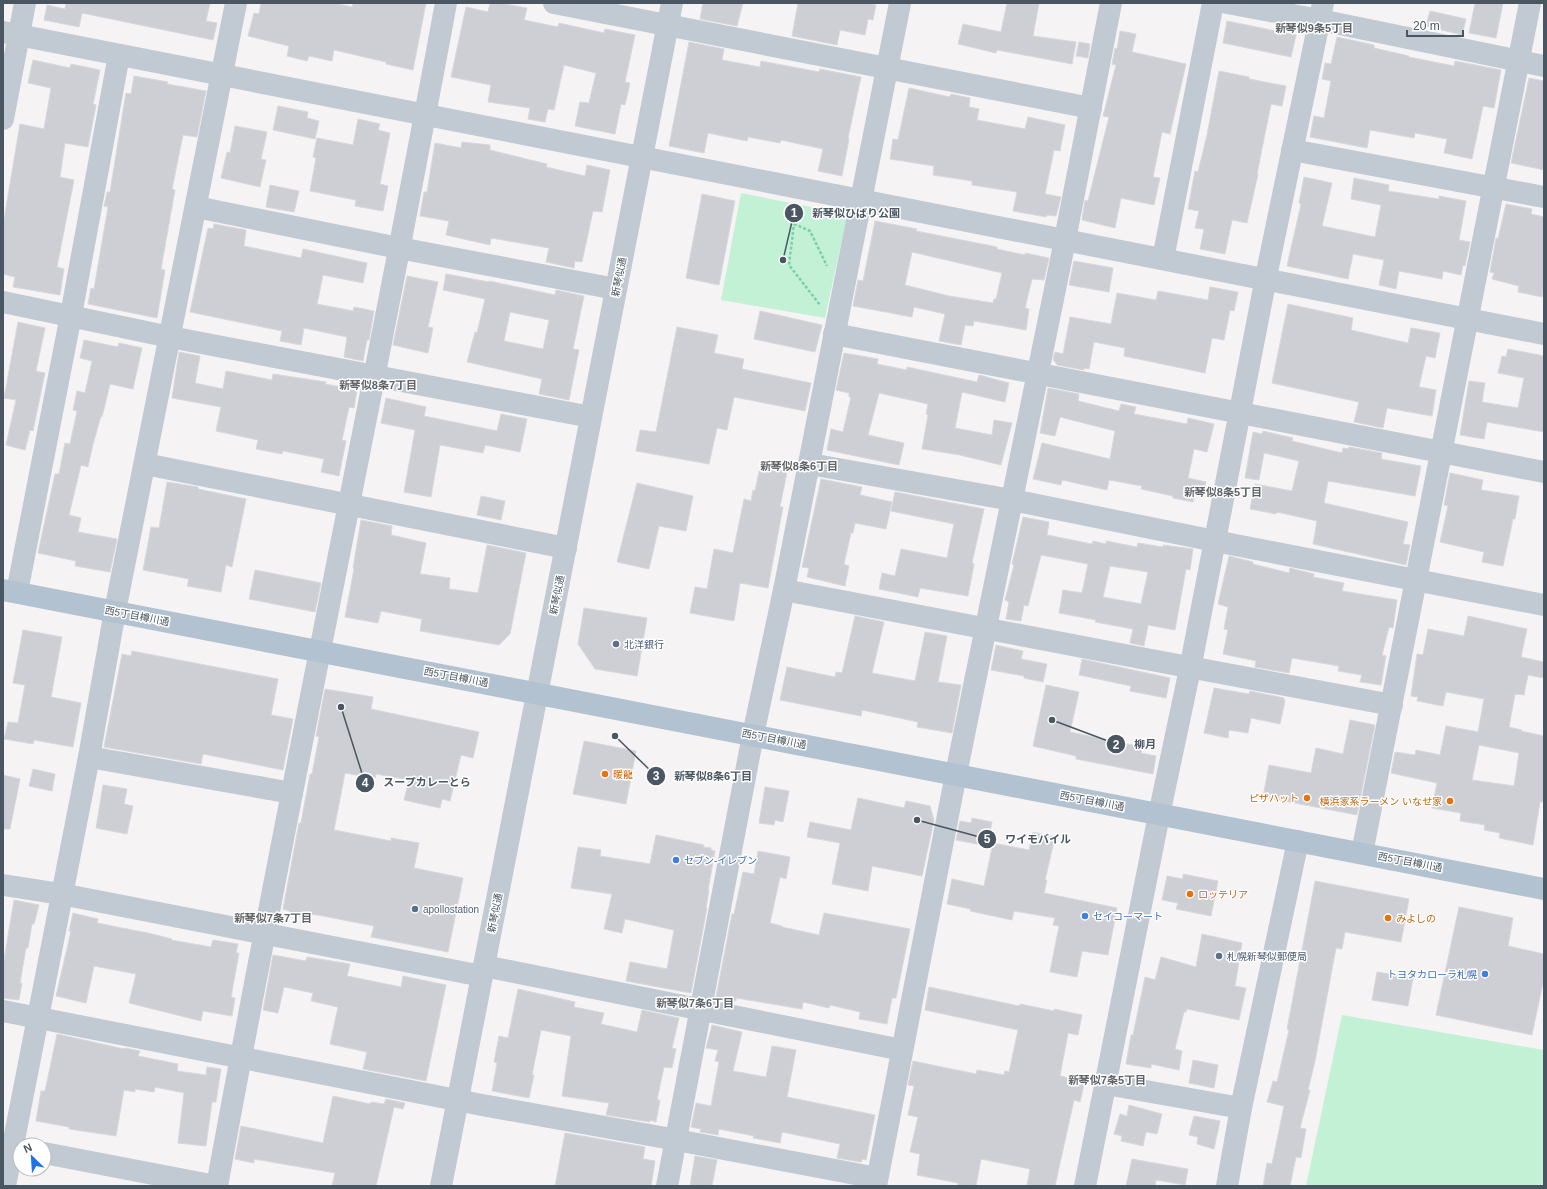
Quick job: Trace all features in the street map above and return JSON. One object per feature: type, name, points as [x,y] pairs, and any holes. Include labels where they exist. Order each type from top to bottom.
[{"type":"main road","name":"西5丁目樽川通","points":[[10,591],[1544,889]]},
{"type":"street","points":[[3,119],[11,34],[25,3]]},
{"type":"street","points":[[14,1137],[115,611],[236,3]]},
{"type":"street","points":[[52,1156],[115,1177],[216,1186],[446,3]]},
{"type":"street","points":[[554,3],[1091,108]]},
{"type":"street","name":"新琴似通","points":[[441,1186],[672,3]]},
{"type":"street","points":[[667,1186],[753,735],[810,464],[834,334],[862,201],[900,3]]},
{"type":"street","points":[[3,1011],[458,1100],[676,1140],[876,1182],[956,774],[1065,240],[1111,3]]},
{"type":"street","points":[[1163,259],[1213,3]]},
{"type":"street","points":[[1227,3],[1321,11],[1544,66]]},
{"type":"street","points":[[1362,853],[1530,3]]},
{"type":"street","points":[[1086,1186],[1321,11]]},
{"type":"street","points":[[11,34],[1544,334]]},
{"type":"street","points":[[10,591],[71,315],[119,55]]},
{"type":"street","points":[[1292,150],[1544,197]]},
{"type":"street","points":[[196,207],[399,248],[616,289]]},
{"type":"street","points":[[3,302],[71,315],[170,337],[591,417]]},
{"type":"street","points":[[834,334],[1544,472]]},
{"type":"street","points":[[145,464],[566,548]]},
{"type":"street","points":[[810,464],[1012,500],[1544,605]]},
{"type":"street","points":[[784,590],[986,628],[1190,669],[1392,705]]},
{"type":"street","points":[[88,757],[292,793]]},
{"type":"street","points":[[1227,1186],[1241,1108],[1298,841]]},
{"type":"street","points":[[3,885],[61,894],[264,934],[701,1010],[902,1050]]},
{"type":"street","points":[[1106,1084],[1241,1108]]},
{"type":"street","points":[[5,1186],[12,1147]]},
{"type":"path","points":[[797,200],[789,265],[823,309]]},
{"type":"path","points":[[794,224],[810,232],[827,267]]},
{"type":"green space","points":[[741,193],[841,213],[846,220],[825,318],[721,300]]},
{"type":"green space","points":[[1342,1015],[1544,1050],[1544,1186],[1306,1186]]},
{"type":"building","points":[[66,3],[210,3],[206,21],[217,23],[213,40],[82,13],[79,27],[44,20],[47,5],[65,9]]},
{"type":"building","points":[[261,3],[334,3],[352,7],[353,3],[426,3],[413,70],[334,50],[332,61],[309,56],[307,61],[287,56],[289,46],[248,36],[254,13],[259,14]]},
{"type":"building","points":[[490,3],[500,3],[527,8],[524,20],[558,27],[559,23],[604,33],[605,29],[635,35],[625,82],[630,83],[625,105],[621,104],[615,134],[575,126],[580,102],[589,103],[596,73],[564,65],[554,110],[548,109],[545,122],[528,119],[530,108],[488,102],[491,85],[451,77],[466,7],[488,12]]},
{"type":"building","points":[[703,3],[743,3],[737,26],[700,19]]},
{"type":"building","points":[[798,3],[866,3],[876,5],[873,20],[868,19],[865,35],[840,30],[837,45],[792,36]]},
{"type":"building","points":[[1007,3],[1039,3],[1033,36],[1076,42],[1072,64],[997,50],[996,53],[958,44],[963,24],[1001,32]]},
{"type":"building","points":[[1475,3],[1503,3],[1496,38],[1469,33]]},
{"type":"building","points":[[1430,11],[1466,19],[1462,35],[1426,26]]},
{"type":"building","points":[[1227,21],[1296,35],[1291,57],[1223,43]]},
{"type":"building","points":[[1120,31],[1136,34],[1132,52],[1186,64],[1170,134],[1162,132],[1153,177],[1160,178],[1154,205],[1121,198],[1115,228],[1082,220],[1085,200],[1088,201],[1109,117],[1103,116],[1116,65],[1112,64],[1115,48],[1117,49]]},
{"type":"building","points":[[1337,37],[1374,45],[1374,48],[1409,57],[1454,66],[1455,61],[1501,70],[1494,108],[1483,106],[1472,159],[1444,153],[1447,139],[1415,133],[1414,138],[1370,130],[1367,148],[1310,137],[1314,116],[1324,118],[1331,81],[1322,79],[1325,63],[1331,64]]},
{"type":"building","points":[[689,42],[724,49],[722,60],[760,67],[761,61],[819,72],[820,69],[861,77],[848,138],[842,176],[818,171],[823,149],[781,140],[780,143],[748,137],[747,141],[708,133],[704,153],[669,146]]},
{"type":"building","points":[[1079,42],[1090,44],[1088,58],[1076,56]]},
{"type":"building","points":[[33,60],[70,68],[71,64],[100,70],[93,104],[96,105],[88,147],[65,143],[60,177],[74,180],[57,267],[64,269],[60,295],[13,287],[15,277],[3,274],[3,225],[20,124],[44,129],[51,88],[28,83]]},
{"type":"building","points":[[1219,71],[1249,77],[1249,79],[1286,86],[1282,106],[1271,104],[1247,223],[1232,220],[1225,254],[1200,249],[1204,229],[1195,228],[1199,211],[1188,209],[1195,171],[1198,172],[1207,135]]},
{"type":"building","points":[[134,76],[206,91],[197,137],[183,135],[172,189],[175,190],[161,269],[165,270],[157,318],[88,304],[91,288],[94,289],[108,207],[104,206],[107,192],[110,192],[126,93],[131,94]]},
{"type":"building","points":[[1529,78],[1544,81],[1544,170],[1511,163]]},
{"type":"building","points":[[909,88],[950,97],[951,94],[970,98],[969,107],[979,109],[977,120],[1025,129],[1028,117],[1065,125],[1060,151],[1054,150],[1045,194],[1061,197],[1056,216],[1047,215],[1046,217],[1013,211],[1017,192],[972,185],[972,181],[933,175],[934,166],[890,159],[893,139],[898,140]]},
{"type":"building","points":[[278,106],[308,112],[307,118],[319,121],[315,139],[273,130]]},
{"type":"building","points":[[358,119],[380,124],[378,130],[390,133],[380,184],[388,186],[383,211],[355,206],[356,200],[310,191],[316,158],[313,157],[317,138],[353,145]]},
{"type":"building","points":[[235,126],[267,132],[261,159],[266,160],[260,187],[221,178],[227,152],[230,153]]},
{"type":"building","points":[[462,142],[490,145],[490,150],[547,164],[546,167],[585,176],[587,165],[610,170],[602,212],[593,211],[582,262],[575,261],[574,268],[546,262],[549,248],[491,238],[490,245],[446,235],[449,221],[420,216],[424,192],[427,192],[435,143],[461,148]]},
{"type":"building","points":[[1304,177],[1332,183],[1322,226],[1375,237],[1381,205],[1351,199],[1354,178],[1389,185],[1388,191],[1439,199],[1439,196],[1466,201],[1459,240],[1470,242],[1465,266],[1463,265],[1461,275],[1443,271],[1442,279],[1399,271],[1396,289],[1379,285],[1384,260],[1353,254],[1348,279],[1287,266],[1301,204],[1299,203]]},
{"type":"building","points":[[270,185],[299,191],[294,212],[266,207]]},
{"type":"building","points":[[702,194],[735,201],[719,285],[686,278]]},
{"type":"building","points":[[1506,204],[1532,209],[1531,214],[1544,217],[1544,287],[1542,297],[1518,292],[1519,286],[1492,279],[1494,273],[1490,272],[1496,238],[1498,239]]},
{"type":"building","points":[[875,221],[917,229],[916,231],[997,247],[997,249],[1025,255],[1025,253],[1049,258],[1044,280],[1032,279],[1025,308],[1029,309],[1026,330],[974,321],[973,326],[965,325],[961,345],[939,341],[945,314],[914,307],[912,317],[853,306],[858,280],[863,281]],"holes":[[[912,252],[1002,273],[996,299],[994,299],[993,303],[949,296],[905,285]]]},
{"type":"building","points":[[214,224],[246,230],[244,246],[301,258],[303,249],[367,263],[363,283],[323,275],[317,304],[353,311],[354,307],[374,311],[369,340],[367,340],[363,361],[344,357],[347,337],[304,328],[301,345],[280,341],[282,331],[190,312],[208,228],[213,229]]},
{"type":"building","points":[[1074,261],[1113,268],[1109,292],[1069,285]]},
{"type":"building","points":[[446,274],[489,281],[555,295],[556,290],[584,296],[573,349],[579,350],[569,400],[539,394],[542,379],[467,362],[475,332],[477,333],[485,299],[443,290]],"holes":[[[510,312],[549,320],[543,349],[504,341]]]},
{"type":"building","points":[[407,276],[438,282],[428,327],[433,328],[428,353],[393,345]]},
{"type":"building","points":[[1210,287],[1238,292],[1234,311],[1230,310],[1224,340],[1212,338],[1205,373],[1124,356],[1125,348],[1094,342],[1089,369],[1084,368],[1084,370],[1057,365],[1053,359],[1055,352],[1063,354],[1070,317],[1111,324],[1117,293],[1156,300],[1158,291],[1208,300]]},
{"type":"building","points":[[1288,304],[1353,318],[1351,330],[1408,343],[1411,328],[1440,333],[1435,358],[1426,356],[1419,387],[1436,390],[1432,416],[1387,408],[1383,428],[1354,422],[1359,402],[1272,383]]},
{"type":"building","points":[[760,311],[822,325],[815,352],[754,339]]},
{"type":"building","points":[[18,322],[45,328],[36,371],[45,373],[33,431],[30,430],[25,450],[6,445],[16,400],[4,398]]},
{"type":"building","points":[[677,327],[718,335],[714,353],[744,359],[742,369],[811,383],[805,411],[734,397],[727,430],[717,428],[709,464],[636,451],[640,430],[656,432]]},
{"type":"building","points":[[84,340],[118,347],[119,343],[142,348],[133,389],[110,384],[88,467],[81,465],[69,515],[81,518],[78,532],[117,539],[110,572],[75,566],[76,561],[38,553],[55,474],[59,474],[65,443],[70,444],[77,411],[73,410],[77,391],[85,393],[92,361],[80,358]]},
{"type":"building","points":[[1508,349],[1544,356],[1544,432],[1487,422],[1484,439],[1460,435],[1469,381],[1485,383],[1482,402],[1518,408],[1524,378],[1498,373],[1502,356],[1506,357]]},
{"type":"building","points":[[179,352],[200,356],[195,383],[223,389],[226,371],[272,380],[273,374],[326,382],[325,384],[357,390],[354,408],[349,407],[342,440],[346,441],[339,476],[321,472],[324,459],[283,451],[282,454],[256,449],[258,440],[216,431],[221,407],[172,398]]},
{"type":"building","points":[[844,353],[878,359],[877,364],[907,370],[907,367],[977,382],[979,375],[1009,383],[1005,402],[962,392],[955,428],[992,435],[994,420],[1012,423],[1001,465],[960,455],[922,449],[928,415],[926,414],[928,404],[879,393],[868,435],[904,443],[899,465],[827,450],[831,429],[843,432],[851,397],[849,397],[849,393],[836,390]]},
{"type":"building","points":[[1048,388],[1079,394],[1078,401],[1119,411],[1121,404],[1136,407],[1134,414],[1187,424],[1188,418],[1214,424],[1207,452],[1194,449],[1188,478],[1206,482],[1202,497],[1194,495],[1193,502],[1141,489],[1142,486],[1109,480],[1107,490],[1062,480],[1061,485],[1033,479],[1042,443],[1110,459],[1115,431],[1060,417],[1055,436],[1040,433]]},
{"type":"building","points":[[386,398],[426,407],[424,416],[497,431],[501,414],[527,419],[520,452],[485,445],[483,453],[440,445],[431,497],[404,492],[415,430],[381,423]]},
{"type":"building","points":[[1263,431],[1293,438],[1292,441],[1342,453],[1343,448],[1348,449],[1349,447],[1382,453],[1381,459],[1421,466],[1415,496],[1328,481],[1324,503],[1408,522],[1403,544],[1410,545],[1406,565],[1313,544],[1317,521],[1277,512],[1276,514],[1250,509],[1255,484],[1292,491],[1299,461],[1264,453],[1259,480],[1245,478],[1253,432],[1262,434]]},
{"type":"building","points":[[760,467],[787,472],[780,507],[783,507],[768,588],[740,583],[734,621],[690,613],[695,587],[707,589],[714,549],[733,553],[744,499],[751,501],[753,490],[755,491]]},
{"type":"building","points":[[1450,473],[1483,480],[1481,490],[1519,496],[1515,519],[1513,519],[1503,566],[1482,562],[1484,552],[1440,542],[1448,506],[1444,505]]},
{"type":"building","points":[[821,479],[862,487],[860,495],[892,502],[886,529],[855,523],[853,533],[851,533],[844,564],[849,566],[845,586],[807,577],[809,568],[802,567]]},
{"type":"building","points":[[167,482],[198,487],[198,489],[246,499],[232,567],[226,565],[221,592],[187,586],[189,579],[143,570],[151,527],[159,528]]},
{"type":"building","points":[[637,483],[693,496],[686,531],[659,526],[649,569],[617,562]]},
{"type":"building","points":[[895,492],[984,509],[972,563],[974,564],[968,596],[920,588],[918,597],[879,589],[882,573],[895,576],[901,549],[947,558],[954,524],[891,511]]},
{"type":"building","points":[[481,496],[505,501],[501,520],[477,515]]},
{"type":"building","points":[[1023,517],[1049,522],[1047,535],[1092,544],[1093,541],[1106,544],[1106,541],[1137,547],[1138,543],[1163,547],[1163,545],[1193,549],[1190,570],[1186,569],[1175,630],[1148,625],[1144,646],[1130,643],[1133,629],[1059,613],[1063,590],[1082,593],[1088,564],[1041,555],[1028,606],[1024,605],[1021,621],[1006,619],[1009,602],[1005,600],[1014,565],[1012,564]],"holes":[[[1110,566],[1148,572],[1141,604],[1103,597]]]},
{"type":"building","points":[[361,520],[392,526],[391,535],[426,543],[420,574],[450,578],[449,589],[478,593],[487,545],[526,553],[510,634],[499,645],[420,631],[422,619],[381,611],[378,623],[345,617]]},
{"type":"building","points":[[1229,556],[1289,573],[1290,568],[1314,574],[1313,577],[1344,583],[1342,591],[1397,600],[1393,628],[1389,627],[1382,655],[1386,656],[1381,685],[1360,682],[1362,675],[1338,671],[1339,666],[1292,658],[1289,673],[1255,667],[1256,661],[1223,654],[1228,630],[1224,629],[1228,607],[1218,604]]},
{"type":"building","points":[[255,570],[321,583],[315,612],[249,599]]},
{"type":"building","points":[[584,608],[647,618],[637,676],[595,669],[578,644]]},
{"type":"building","points":[[855,616],[884,622],[872,673],[915,681],[925,632],[947,636],[938,682],[961,685],[952,733],[917,727],[918,722],[862,710],[861,716],[780,700],[787,667],[835,677],[836,672],[842,673]]},
{"type":"building","points":[[1468,616],[1527,629],[1521,657],[1544,662],[1544,678],[1528,675],[1524,695],[1515,694],[1509,727],[1544,736],[1544,802],[1540,802],[1533,845],[1499,838],[1500,833],[1484,830],[1485,825],[1460,821],[1461,813],[1432,808],[1437,783],[1391,773],[1395,752],[1415,755],[1416,750],[1440,755],[1446,726],[1478,732],[1484,699],[1446,692],[1443,706],[1417,701],[1418,697],[1411,696],[1417,654],[1423,655],[1428,629],[1464,636]],"holes":[[[1479,745],[1519,753],[1514,786],[1472,780]]]},
{"type":"building","points":[[23,630],[62,637],[51,697],[81,703],[73,747],[34,740],[33,744],[4,739],[8,722],[18,723],[25,685],[13,683]]},
{"type":"building","points":[[996,645],[1023,651],[1021,659],[1047,664],[1043,682],[1024,678],[1024,676],[991,670]]},
{"type":"building","points":[[132,651],[278,679],[271,715],[293,719],[283,770],[203,754],[201,764],[104,747],[122,654],[131,656]]},
{"type":"building","points":[[1082,659],[1170,678],[1166,698],[1130,691],[1131,686],[1079,675]]},
{"type":"building","points":[[1046,685],[1079,692],[1070,732],[1142,747],[1141,753],[1156,756],[1153,774],[1076,759],[1076,756],[1033,746]]},
{"type":"building","points":[[1214,688],[1249,694],[1250,691],[1284,698],[1285,701],[1280,724],[1251,718],[1248,733],[1229,730],[1228,738],[1204,733]]},
{"type":"building","points":[[325,689],[373,697],[371,709],[479,732],[473,758],[461,755],[450,801],[442,799],[440,808],[404,800],[409,780],[376,774],[375,778],[345,773],[334,830],[391,841],[391,838],[419,843],[414,868],[463,878],[448,952],[371,937],[374,926],[318,915],[309,914],[309,918],[289,914],[290,911],[283,909],[299,823],[301,823],[310,774],[312,774],[319,737],[316,736]]},
{"type":"building","points":[[1350,720],[1375,725],[1357,815],[1263,797],[1269,765],[1311,773],[1316,748],[1343,754]]},
{"type":"building","points":[[584,741],[636,751],[626,804],[573,794]]},
{"type":"building","points":[[33,769],[55,774],[52,791],[29,786]]},
{"type":"building","points":[[3,775],[20,779],[10,829],[3,829]]},
{"type":"building","points":[[103,785],[127,789],[124,804],[133,806],[127,834],[96,828]]},
{"type":"building","points":[[765,787],[789,791],[783,822],[775,820],[774,825],[759,823]]},
{"type":"building","points":[[858,798],[904,808],[906,801],[930,806],[934,820],[922,876],[872,866],[868,891],[832,884],[840,843],[807,837],[810,822],[851,830]]},
{"type":"building","points":[[972,818],[992,822],[987,846],[956,840],[960,821],[971,823]]},
{"type":"building","points":[[1033,832],[1055,837],[1045,880],[1047,880],[1044,893],[1117,908],[1108,955],[1082,951],[1077,977],[1050,972],[1059,926],[1053,925],[1055,918],[1014,911],[1012,920],[970,911],[971,909],[947,904],[952,879],[984,886],[993,843],[1029,850]]},
{"type":"building","points":[[656,835],[704,845],[703,847],[711,848],[711,850],[715,851],[708,890],[707,908],[691,993],[626,981],[630,962],[667,969],[674,930],[625,919],[622,933],[604,929],[612,894],[571,888],[578,847],[601,850],[600,856],[650,864]]},
{"type":"building","points":[[758,851],[790,857],[786,879],[780,877],[770,923],[819,935],[824,913],[910,929],[896,998],[892,998],[887,1024],[859,1019],[860,1012],[830,1005],[829,1008],[803,1002],[802,1009],[736,998],[736,1001],[716,997],[732,914],[734,914],[743,872],[754,874]]},
{"type":"building","points":[[1183,874],[1218,881],[1211,916],[1176,909],[1178,903],[1162,900],[1167,876],[1183,879]]},
{"type":"building","points":[[1315,881],[1409,899],[1401,942],[1345,932],[1342,949],[1336,948],[1315,1061],[1308,1090],[1310,1090],[1300,1128],[1306,1129],[1301,1158],[1296,1157],[1290,1186],[1263,1186],[1267,1163],[1272,1164],[1284,1106],[1267,1102],[1273,1081],[1277,1082],[1289,1030],[1287,1029]]},
{"type":"building","points":[[14,900],[39,905],[34,924],[32,924],[28,948],[26,948],[20,983],[22,983],[19,1000],[3,998],[3,966]]},
{"type":"building","points":[[1459,907],[1513,918],[1508,946],[1544,954],[1544,978],[1532,1035],[1436,1015]]},
{"type":"building","points":[[73,913],[98,919],[97,923],[148,933],[172,939],[171,940],[211,947],[213,940],[238,944],[236,953],[239,953],[231,997],[235,998],[232,1016],[203,1011],[201,1021],[129,1003],[136,974],[94,966],[86,1003],[56,996],[71,931],[69,931]]},
{"type":"building","points":[[1202,934],[1242,943],[1235,986],[1246,988],[1239,1020],[1187,1009],[1186,1012],[1184,1012],[1175,1049],[1182,1051],[1179,1070],[1151,1064],[1151,1068],[1126,1064],[1131,1035],[1133,1035],[1145,977],[1155,980],[1161,957],[1196,967]]},
{"type":"building","points":[[273,955],[306,961],[307,957],[350,964],[347,976],[401,987],[403,976],[446,985],[426,1081],[363,1069],[367,1052],[330,1044],[338,1007],[311,1001],[313,993],[284,987],[278,1013],[263,1010]]},
{"type":"building","points":[[1377,972],[1413,978],[1408,1006],[1372,1000]]},
{"type":"building","points":[[929,987],[1019,1006],[1020,1004],[1082,1015],[1078,1035],[1068,1033],[1060,1076],[1085,1081],[1080,1102],[1074,1100],[1055,1186],[1027,1186],[1030,1169],[981,1159],[976,1186],[958,1186],[958,1183],[917,1175],[920,1154],[910,1152],[918,1117],[908,1115],[914,1086],[908,1085],[913,1061],[976,1074],[977,1070],[1004,1075],[1005,1071],[1009,1072],[1018,1030],[925,1010]]},
{"type":"building","points":[[518,989],[575,1002],[574,1007],[604,1013],[601,1024],[637,1032],[642,1010],[679,1018],[672,1048],[676,1049],[672,1068],[664,1067],[657,1100],[660,1100],[656,1122],[606,1115],[609,1103],[562,1096],[571,1036],[541,1030],[529,1098],[492,1091],[497,1063],[494,1062],[499,1036],[508,1038]]},
{"type":"building","points":[[712,1025],[742,1032],[733,1071],[766,1077],[772,1046],[796,1050],[787,1097],[875,1115],[866,1160],[862,1159],[861,1162],[837,1158],[840,1144],[782,1132],[780,1143],[719,1129],[718,1135],[700,1132],[701,1129],[691,1127],[696,1103],[711,1106],[719,1062],[715,1061],[718,1050],[706,1048]]},
{"type":"building","points":[[57,1034],[124,1049],[140,1051],[138,1056],[178,1064],[177,1071],[206,1075],[207,1067],[221,1069],[216,1102],[212,1102],[206,1146],[178,1143],[184,1093],[155,1087],[154,1092],[135,1089],[135,1092],[124,1090],[116,1136],[69,1129],[69,1127],[36,1121],[41,1091],[45,1091]]},
{"type":"building","points":[[1193,1060],[1218,1065],[1214,1088],[1189,1083]]},
{"type":"building","points":[[333,1096],[370,1104],[371,1102],[384,1104],[386,1099],[405,1103],[403,1109],[394,1107],[376,1186],[332,1186],[335,1173],[254,1159],[254,1163],[235,1159],[241,1126],[323,1143]]},
{"type":"building","points":[[1129,1105],[1162,1114],[1157,1134],[1146,1132],[1143,1146],[1121,1141],[1122,1136],[1114,1134],[1120,1114],[1127,1116]]},
{"type":"building","points":[[1194,1116],[1220,1121],[1214,1149],[1197,1144],[1198,1137],[1189,1135]]},
{"type":"building","points":[[565,1133],[645,1147],[643,1159],[655,1161],[651,1186],[555,1186]]},
{"type":"building","points":[[695,1156],[717,1160],[712,1186],[690,1186]]},
{"type":"building","points":[[1132,1159],[1188,1169],[1185,1185],[1156,1180],[1155,1186],[1126,1186]]},
{"type":"place","name":"新琴似ひばり公園","points":[[783,260]]},
{"type":"place","name":"北洋銀行","points":[[616,644]]},
{"type":"place","name":"スープカレーとら","points":[[341,707]]},
{"type":"place","name":"柳月","points":[[1052,720]]},
{"type":"place","name":"新琴似8条6丁目","points":[[615,736]]},
{"type":"place","name":"暖龍","points":[[605,774]]},
{"type":"place","name":"ピザハット","points":[[1307,798]]},
{"type":"place","name":"横浜家系ラーメン いなせ家","points":[[1450,801]]},
{"type":"place","name":"ワイモバイル","points":[[917,820]]},
{"type":"place","name":"セブン-イレブン","points":[[676,860]]},
{"type":"place","name":"ロッテリア","points":[[1190,894]]},
{"type":"place","name":"apollostation","points":[[415,909]]},
{"type":"place","name":"セイコーマート","points":[[1085,916]]},
{"type":"place","name":"みよしの","points":[[1388,918]]},
{"type":"place","name":"札幌新琴似郵便局","points":[[1219,956]]},
{"type":"place","name":"トヨタカローラ札幌","points":[[1485,974]]},
{"type":"district","name":"新琴似9条5丁目","points":[[1314,28]]},
{"type":"district","name":"新琴似8条7丁目","points":[[378,385]]},
{"type":"district","name":"新琴似8条6丁目","points":[[799,466]]},
{"type":"district","name":"新琴似8条5丁目","points":[[1223,492]]},
{"type":"district","name":"新琴似7条7丁目","points":[[273,918]]},
{"type":"district","name":"新琴似7条6丁目","points":[[695,1003]]},
{"type":"district","name":"新琴似7条5丁目","points":[[1107,1080]]}]
